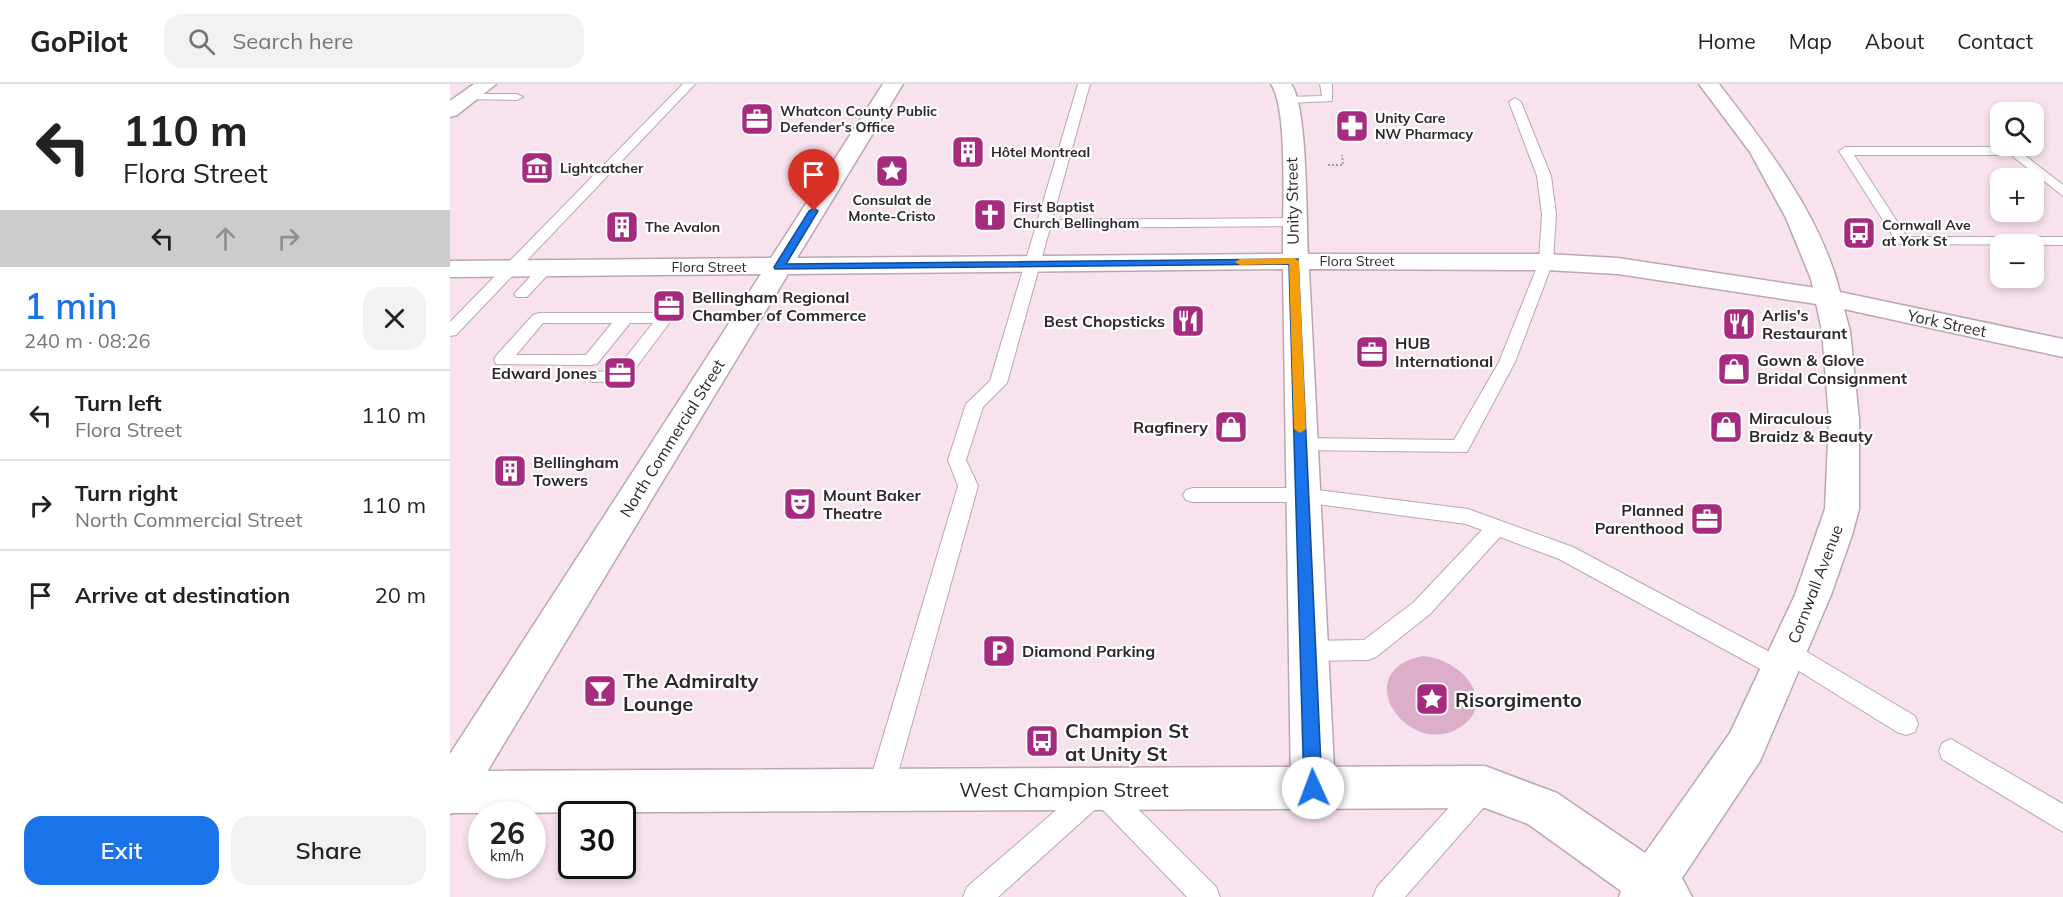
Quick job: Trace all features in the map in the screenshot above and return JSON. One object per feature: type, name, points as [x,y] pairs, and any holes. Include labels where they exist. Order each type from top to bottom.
[{"type":"street","points":[[450,111],[486,84]]},
{"type":"street","name":"North Commercial Street","points":[[450,793],[893,84]]},
{"type":"street","name":"Cornwall Avenue","points":[[1654,892],[1745,747],[1785,661],[1832,545],[1842,509],[1844,419],[1830,298],[1798,218],[1760,151],[1709,84]]},
{"type":"street","name":"Unity Street","points":[[1285,92],[1293,222],[1313,788]]},
{"type":"street","name":"Flora Street","points":[[450,269],[1294,261],[1545,262],[1618,266],[1830,298]]},
{"type":"street","name":"York Street","points":[[1830,298],[2063,348]]},
{"type":"street","name":"West Champion Street","points":[[450,793],[1485,787],[1542,808],[1654,892]]},
{"type":"lane","points":[[450,331],[689,84]]},
{"type":"lane","points":[[880,791],[968,486],[957,460],[975,404],[998,383],[1084,84]]},
{"type":"lane","points":[[1285,92],[1328,99],[1326,84]]},
{"type":"lane","points":[[469,97],[518,97]]},
{"type":"lane","points":[[1300,445],[1460,447],[1507,362],[1545,262],[1549,214],[1544,176],[1515,102]]},
{"type":"lane","points":[[2062,242],[1903,241],[1845,151],[2014,151],[2063,192]]},
{"type":"lane","points":[[1044,224],[1293,222]]},
{"type":"lane","points":[[522,294],[546,268]]},
{"type":"lane","points":[[592,376],[620,377],[665,318],[625,318],[539,318],[502,360],[591,360],[625,318]]},
{"type":"lane","points":[[1193,495],[1302,495],[1468,517],[1566,554],[1785,661],[1906,724]]},
{"type":"lane","points":[[1309,651],[1368,650],[1422,608],[1496,528]]},
{"type":"lane","points":[[1951,751],[2063,819]]},
{"type":"lane","points":[[1387,897],[1485,787]]},
{"type":"lane","points":[[977,897],[1100,789],[1206,897]]},
{"type":"path","points":[[1326,165],[1343,165],[1342,154]]},
{"type":"shaded area","points":[[1422,656],[1450,665],[1462,673],[1470,683],[1476,695],[1476,706],[1471,718],[1459,728],[1440,734],[1421,732],[1405,723],[1393,710],[1387,694],[1389,678],[1400,665]]},
{"type":"slow traffic","points":[[1240,262],[1294,261],[1300,429]]},
{"type":"place","name":"Whatcon County Public Defender's Office","points":[[757,119]]},
{"type":"place","name":"Unity Care NW Pharmacy","points":[[1352,126]]},
{"type":"place","name":"Hôtel Montreal","points":[[968,152]]},
{"type":"place","name":"Lightcatcher","points":[[537,168]]},
{"type":"place","name":"Consulat de Monte-Cristo","points":[[892,171]]},
{"type":"place","name":"First Baptist Church Bellingham","points":[[990,215]]},
{"type":"place","name":"The Avalon","points":[[622,227]]},
{"type":"place","name":"Cornwall Ave at York St","points":[[1859,233]]},
{"type":"place","name":"Bellingham Regional Chamber of Commerce","points":[[669,306]]},
{"type":"place","name":"Best Chopsticks","points":[[1188,321]]},
{"type":"place","name":"Arlis's Restaurant","points":[[1739,324]]},
{"type":"place","name":"HUB International","points":[[1372,352]]},
{"type":"place","name":"Gown & Glove Bridal Consignment","points":[[1734,369]]},
{"type":"place","name":"Edward Jones","points":[[620,373]]},
{"type":"place","name":"Ragfinery","points":[[1231,427]]},
{"type":"place","name":"Miraculous Braidz & Beauty","points":[[1726,427]]},
{"type":"place","name":"Bellingham Towers","points":[[510,471]]},
{"type":"place","name":"Mount Baker Theatre","points":[[800,504]]},
{"type":"place","name":"Planned Parenthood","points":[[1707,519]]},
{"type":"place","name":"Diamond Parking","points":[[999,651]]},
{"type":"place","name":"The Admiralty Lounge","points":[[600,691]]},
{"type":"place","name":"Risorgimento","points":[[1432,699]]},
{"type":"place","name":"Champion St at Unity St","points":[[1042,741]]},
{"type":"route","points":[[814,211],[779,267],[1294,261],[1313,788]]}]
